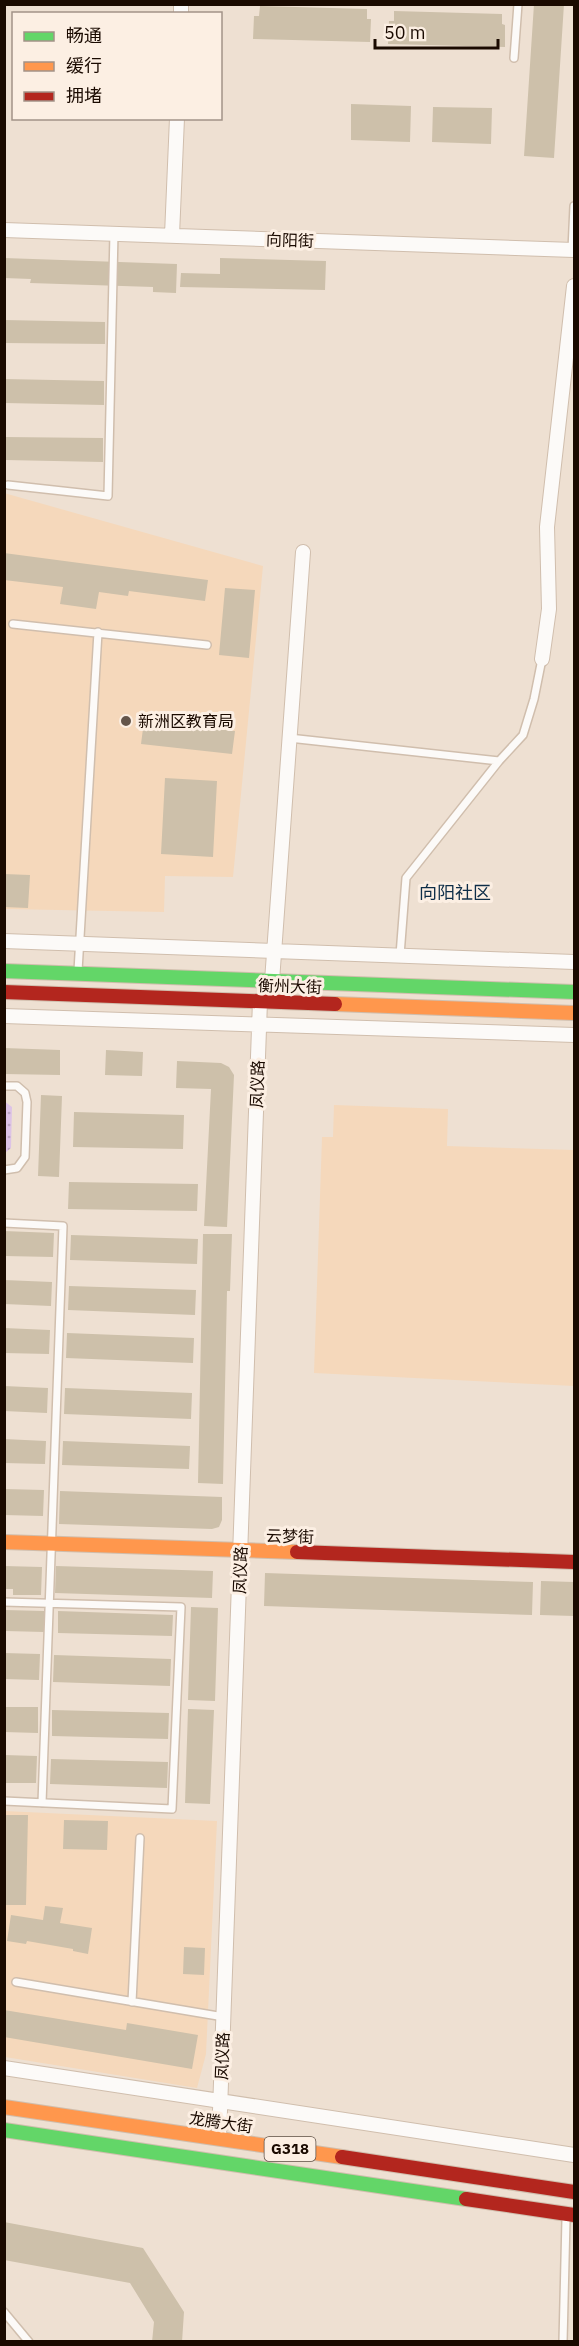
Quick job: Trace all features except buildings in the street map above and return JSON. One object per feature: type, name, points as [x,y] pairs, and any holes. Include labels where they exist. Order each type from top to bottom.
[{"type":"main road","name":"衡州大街","points":[[4,971],[574,992]]},
{"type":"main road","name":"衡州大街","points":[[4,992],[574,1013]]},
{"type":"main road","name":"云梦街","points":[[4,1542],[574,1562]]},
{"type":"main road","name":"龙腾大街","points":[[4,2107],[574,2192]]},
{"type":"main road","name":"G318","points":[[4,2130],[570,2214]]},
{"type":"street","points":[[172,235],[177,120]]},
{"type":"street","name":"向阳街","points":[[4,230],[573,250]]},
{"type":"street","points":[[542,658],[549,609],[547,527],[574,286]]},
{"type":"street","points":[[272,981],[303,552]]},
{"type":"street","points":[[4,941],[574,962]]},
{"type":"street","name":"凤仪路","points":[[219,2138],[260,1001]]},
{"type":"street","points":[[4,1016],[574,1035]]},
{"type":"street","points":[[4,2068],[574,2155]]},
{"type":"lane","points":[[514,58],[518,4]]},
{"type":"lane","points":[[573,250],[574,206]]},
{"type":"lane","points":[[8,485],[108,496],[114,233]]},
{"type":"lane","points":[[12,624],[207,645]]},
{"type":"lane","points":[[77,974],[98,632]]},
{"type":"lane","points":[[400,955],[406,878],[499,761],[523,735],[534,699],[542,658]]},
{"type":"lane","points":[[290,738],[499,761]]},
{"type":"lane","points":[[4,1086],[17,1086],[25,1094],[27,1102],[26,1157],[17,1168],[4,1170]]},
{"type":"lane","points":[[4,1223],[63,1226],[42,1803]]},
{"type":"lane","points":[[4,1602],[181,1607],[172,1809],[4,1801]]},
{"type":"lane","points":[[132,2002],[140,1838]]},
{"type":"lane","points":[[16,1982],[224,2017]]},
{"type":"lane","points":[[562,2342],[570,2214]]},
{"type":"lane","points":[[4,2312],[29,2342]]},
{"type":"shaded area","name":"新洲区教育局","points":[[4,493],[263,566],[233,877],[165,876],[164,912],[5,909]]},
{"type":"shaded area","points":[[4,1101],[12,1107],[11,1148],[5,1153]]},
{"type":"shaded area","points":[[334,1105],[448,1109],[447,1146],[574,1150],[574,1386],[314,1373],[322,1137],[333,1137]]},
{"type":"shaded area","points":[[4,1811],[217,1821],[206,2054],[197,2088],[5,2057]]},
{"type":"traffic: fast","points":[[4,971],[574,992]]},
{"type":"traffic: fast","points":[[4,2130],[466,2199]]},
{"type":"traffic: slow","points":[[335,1004],[574,1013]]},
{"type":"traffic: slow","points":[[4,1542],[297,1552]]},
{"type":"traffic: slow","points":[[4,2107],[342,2157]]},
{"type":"traffic: jam","points":[[4,992],[335,1004]]},
{"type":"traffic: jam","points":[[297,1552],[574,1562]]},
{"type":"traffic: jam","points":[[342,2157],[574,2192]]},
{"type":"traffic: jam","points":[[466,2199],[574,2215]]},
{"type":"place","name":"新洲区教育局","points":[[126,721]]},
{"type":"district","name":"向阳社区","points":[[455,893]]}]
